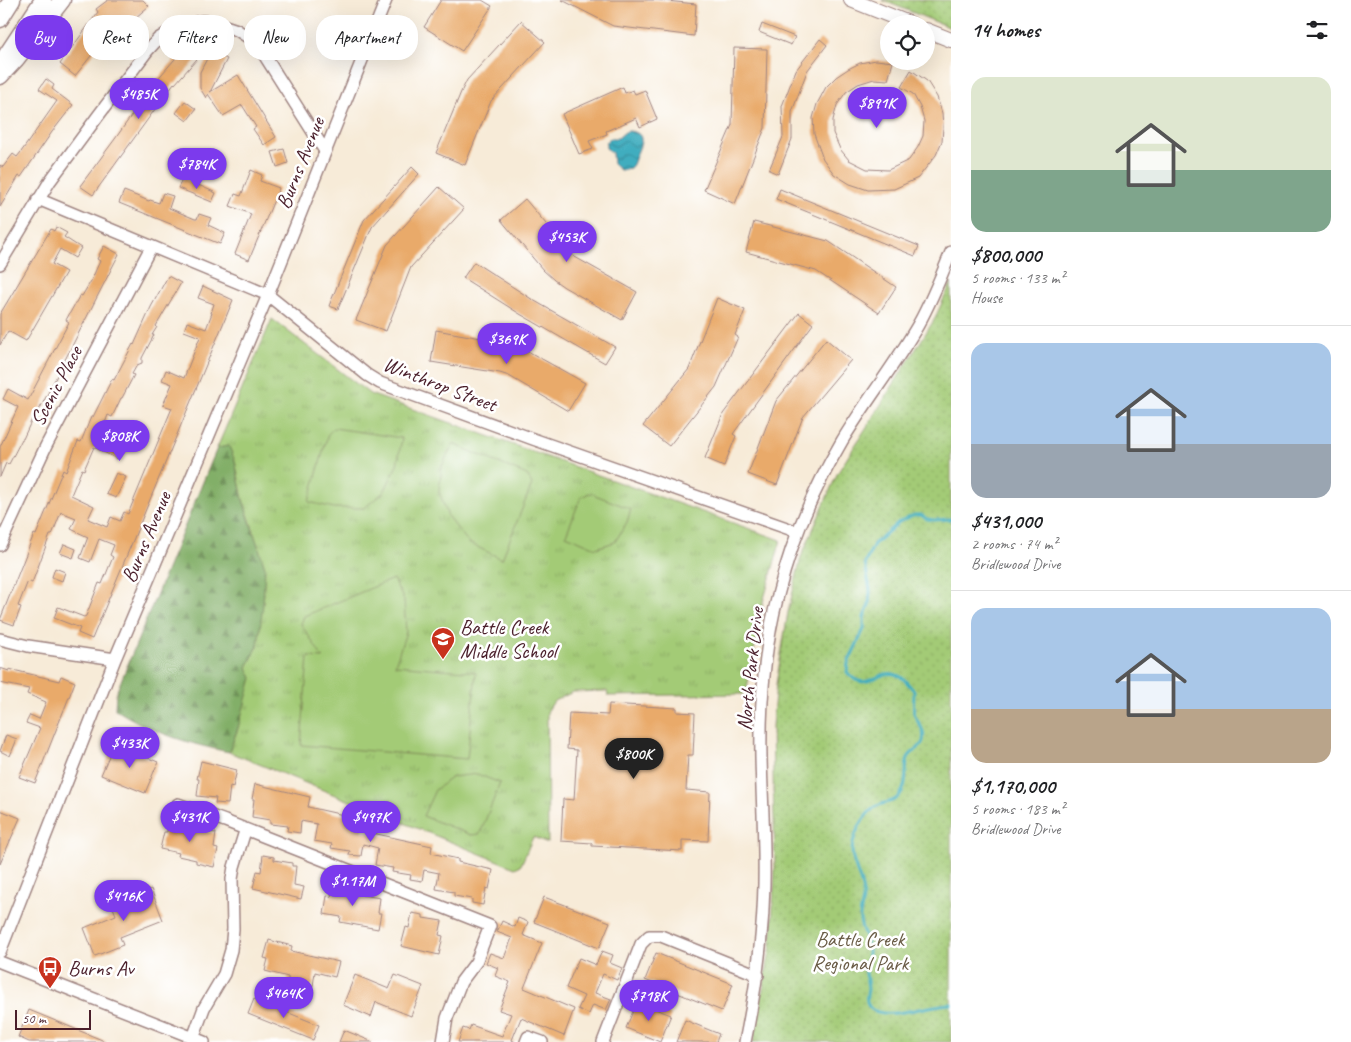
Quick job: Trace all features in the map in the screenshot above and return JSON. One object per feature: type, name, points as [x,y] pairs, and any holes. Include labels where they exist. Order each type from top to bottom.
[{"type":"highway","points":[[0,19],[12,0]]},
{"type":"highway","points":[[0,65],[43,0]]},
{"type":"highway","points":[[0,76],[16,59],[62,0]]},
{"type":"main road","points":[[851,0],[888,15]]},
{"type":"main road","points":[[935,34],[951,40]]},
{"type":"street","name":"Burns Avenue","points":[[0,952],[115,659],[268,295],[386,0]]},
{"type":"street","points":[[0,264],[38,199],[148,50],[167,32],[188,23],[202,21],[224,24],[250,38],[263,53],[325,151]]},
{"type":"street","name":"Winthrop Street","points":[[38,199],[268,295],[380,383],[798,532]]},
{"type":"street","name":"Scenic Place","points":[[0,545],[46,446],[152,247]]},
{"type":"street","name":"North Park Drive","points":[[745,1042],[758,975],[764,882],[761,757],[763,690],[772,622],[785,570],[798,532],[818,485],[842,441],[918,326],[930,303],[951,252]]},
{"type":"street","points":[[0,639],[28,646],[115,659]]},
{"type":"street","points":[[178,804],[490,926],[476,962],[461,982],[447,1018],[443,1042]]},
{"type":"street","points":[[0,962],[198,1040],[204,1008],[224,974],[230,956],[234,929],[232,880],[234,867],[246,831]]},
{"type":"street","points":[[603,1042],[641,944],[649,936],[660,936],[758,975]]},
{"type":"street","points":[[526,1042],[528,1037],[542,1042]]},
{"type":"green space","points":[[882,0],[951,0],[951,28],[935,22],[935,15],[919,15]]},
{"type":"green space","name":"Battle Creek Regional Park","points":[[951,283],[951,1042],[753,1042],[771,946],[775,868],[772,726],[776,684],[788,612],[801,557],[837,474],[934,320]]},
{"type":"green space","name":"Battle Creek Middle School","points":[[272,319],[370,394],[781,540],[763,602],[746,694],[608,696],[607,691],[573,692],[554,701],[547,712],[548,843],[533,837],[521,865],[515,868],[229,752],[238,728],[247,667],[258,646],[253,529],[243,500],[235,461],[217,448]]},
{"type":"green space","points":[[334,428],[402,438],[397,465],[384,492],[364,508],[334,508],[309,502],[328,434]]},
{"type":"green space","points":[[453,444],[527,475],[532,484],[502,559],[469,543],[448,517],[439,491],[442,466]]},
{"type":"green space","points":[[229,446],[235,461],[243,500],[265,567],[258,646],[247,667],[252,678],[229,752],[199,745],[156,731],[115,709],[116,693],[217,448]]},
{"type":"green space","points":[[590,493],[631,509],[627,522],[615,542],[596,548],[566,535],[581,497]]},
{"type":"green space","points":[[393,579],[404,600],[406,632],[395,665],[476,672],[467,759],[301,745],[308,657],[323,658],[301,624],[304,616]]},
{"type":"green space","points":[[477,774],[500,783],[480,834],[471,835],[423,816],[435,790],[452,777]]},
{"type":"water","points":[[629,131],[639,134],[641,144],[631,167],[627,170],[620,170],[613,164],[612,153],[606,148],[606,142],[610,138],[618,138]]},
{"type":"building","points":[[108,0],[143,0],[149,6],[138,15],[96,15],[98,12],[96,9]]},
{"type":"building","points":[[441,0],[482,0],[492,6],[462,51],[424,27]]},
{"type":"building","points":[[562,0],[657,0],[696,4],[694,36],[613,26]]},
{"type":"building","points":[[521,21],[545,42],[491,101],[465,165],[436,153],[467,80]]},
{"type":"building","points":[[762,24],[795,37],[791,45],[759,32]]},
{"type":"building","points":[[83,33],[83,60],[88,60],[75,76],[60,64],[63,60],[73,60],[73,46]]},
{"type":"building","points":[[820,39],[827,45],[807,71],[792,112],[792,139],[778,174],[769,170],[783,137],[782,106],[796,70]]},
{"type":"building","points":[[734,48],[767,49],[765,128],[735,204],[704,190],[732,125]]},
{"type":"building","points":[[174,60],[196,60],[174,83],[93,195],[80,186],[155,82]]},
{"type":"building","points":[[206,60],[226,60],[210,92],[238,75],[276,137],[264,145],[253,129],[256,127],[242,105],[223,116],[208,94],[206,98],[200,88],[200,72]]},
{"type":"building","points":[[880,60],[880,70],[891,70],[888,80],[874,79],[858,84],[846,92],[837,105],[833,120],[833,133],[840,149],[849,160],[867,169],[888,170],[909,160],[918,147],[923,136],[924,121],[920,107],[913,94],[901,87],[911,70],[927,81],[937,97],[942,113],[942,141],[936,155],[918,178],[894,189],[868,190],[850,184],[834,174],[823,159],[814,134],[813,118],[817,104],[826,87],[836,77],[860,63]]},
{"type":"building","points":[[46,79],[54,85],[52,89],[73,105],[21,177],[19,176],[0,207],[0,165],[3,167],[13,154],[17,157],[57,101],[39,89]]},
{"type":"building","points":[[623,87],[625,93],[633,90],[635,94],[645,90],[657,119],[640,127],[636,118],[606,131],[607,134],[589,141],[593,149],[579,154],[562,114]]},
{"type":"building","points":[[185,101],[196,109],[187,121],[176,113]]},
{"type":"building","points":[[284,149],[288,163],[277,167],[272,152]]},
{"type":"building","points":[[412,167],[419,174],[372,227],[338,309],[329,306],[364,220]]},
{"type":"building","points":[[251,170],[262,175],[260,181],[279,188],[249,260],[235,254],[251,214],[230,206],[235,194],[241,196]]},
{"type":"building","points":[[183,178],[216,193],[212,202],[178,188]]},
{"type":"building","points":[[439,187],[464,209],[411,267],[386,331],[356,320],[387,245]]},
{"type":"building","points":[[780,189],[919,246],[915,256],[776,199]]},
{"type":"building","points":[[124,191],[159,203],[163,193],[173,196],[169,208],[195,219],[197,219],[199,214],[211,218],[208,225],[225,233],[220,244],[119,203]]},
{"type":"building","points":[[525,199],[573,256],[637,292],[622,320],[554,280],[543,270],[501,220]]},
{"type":"building","points":[[754,222],[828,241],[896,287],[879,313],[816,271],[746,252]]},
{"type":"building","points":[[56,227],[67,233],[64,237],[81,248],[75,258],[60,249],[52,264],[66,272],[26,341],[8,331],[0,345],[0,314],[51,229],[54,231]]},
{"type":"building","points":[[104,246],[119,254],[37,414],[35,413],[23,439],[9,464],[6,463],[0,477],[0,447],[18,407],[3,399],[8,389],[28,400],[69,322],[66,320],[80,295],[82,296],[91,281],[100,261],[97,259]]},
{"type":"building","points":[[474,262],[533,300],[615,347],[605,363],[520,314],[463,278]]},
{"type":"building","points":[[168,276],[181,283],[156,326],[152,335],[154,335],[142,358],[142,363],[137,365],[132,374],[134,375],[112,417],[108,415],[100,436],[123,448],[117,459],[94,447],[71,495],[94,506],[88,519],[107,527],[111,517],[120,521],[124,512],[128,514],[172,408],[163,405],[172,384],[162,380],[166,370],[184,378],[200,337],[184,331],[187,322],[206,329],[214,304],[198,298],[203,286],[233,300],[92,639],[78,633],[80,628],[54,618],[58,607],[84,617],[86,616],[99,583],[102,584],[113,557],[110,555],[114,545],[99,539],[90,562],[80,558],[88,537],[71,529],[76,518],[61,512],[32,583],[28,581],[18,606],[21,607],[14,625],[0,620],[34,534],[36,535],[63,470],[66,472],[78,441],[81,442],[91,417],[93,417],[112,379],[114,380],[134,345],[151,307]]},
{"type":"building","points":[[717,298],[745,310],[735,335],[738,337],[716,387],[669,446],[643,426],[689,369]]},
{"type":"building","points":[[799,313],[813,324],[733,434],[736,436],[724,466],[705,458],[723,414]]},
{"type":"building","points":[[436,330],[515,344],[585,383],[568,411],[509,376],[431,362]]},
{"type":"building","points":[[826,339],[851,360],[803,417],[777,485],[748,474],[776,401]]},
{"type":"building","points":[[116,473],[126,477],[116,498],[106,494]]},
{"type":"building","points":[[64,544],[76,549],[73,558],[60,553]]},
{"type":"building","points":[[55,568],[65,572],[62,581],[52,577]]},
{"type":"building","points":[[0,668],[59,681],[61,676],[75,682],[35,783],[19,777],[40,728],[26,723],[30,715],[39,719],[46,702],[27,694],[29,689],[0,683]]},
{"type":"building","name":"Battle Creek Middle School","points":[[609,704],[677,708],[677,712],[695,713],[693,755],[688,755],[686,790],[710,792],[708,841],[682,840],[682,851],[592,846],[592,843],[561,841],[563,799],[574,800],[577,750],[567,749],[569,713],[608,715]]},
{"type":"building","points":[[6,735],[17,739],[10,756],[0,751]]},
{"type":"building","points":[[114,744],[158,762],[145,793],[101,775]]},
{"type":"building","points":[[201,761],[237,770],[233,787],[230,786],[228,804],[215,803],[216,798],[197,796],[199,779],[197,779]]},
{"type":"building","points":[[255,784],[310,797],[308,807],[366,820],[363,831],[432,846],[431,853],[458,859],[458,862],[493,870],[489,889],[486,888],[483,905],[472,903],[472,899],[454,896],[454,892],[436,889],[439,873],[424,870],[422,881],[410,879],[411,875],[392,872],[393,868],[375,865],[378,848],[363,844],[361,856],[349,855],[350,851],[331,848],[332,844],[314,841],[317,824],[301,821],[300,833],[287,831],[288,826],[270,824],[270,820],[252,817],[254,799],[252,799]]},
{"type":"building","points":[[0,810],[20,818],[0,864]]},
{"type":"building","points":[[169,817],[181,819],[180,824],[199,826],[199,831],[216,833],[214,848],[218,849],[214,867],[178,856],[179,853],[160,849],[164,832],[167,832]]},
{"type":"building","points":[[263,855],[274,857],[274,860],[292,863],[292,866],[296,866],[294,885],[304,887],[301,899],[253,888],[257,871],[261,872]]},
{"type":"building","points":[[333,882],[345,884],[345,888],[363,891],[362,895],[380,898],[378,913],[381,913],[378,929],[340,922],[341,917],[324,914],[327,896],[331,897]]},
{"type":"building","points":[[151,889],[163,920],[120,937],[123,945],[95,956],[84,928],[116,915],[112,905]]},
{"type":"building","points":[[544,897],[610,922],[599,948],[534,922]]},
{"type":"building","points":[[412,913],[423,915],[423,918],[442,921],[439,935],[443,936],[439,955],[401,946],[406,927],[409,928]]},
{"type":"building","points":[[518,918],[528,922],[523,935],[542,943],[524,988],[574,1009],[564,1036],[521,1018],[512,1040],[515,1042],[458,1042],[463,1028],[469,1030],[471,1025],[502,1036],[511,1014],[499,1010],[510,982],[495,976],[498,968],[486,963],[490,953],[504,958],[512,938],[497,932],[502,921],[515,927]]},
{"type":"building","points":[[269,940],[292,946],[291,951],[339,962],[335,977],[315,972],[313,986],[288,983],[288,977],[265,971],[268,959],[264,958]]},
{"type":"building","points":[[602,951],[613,955],[610,963],[622,968],[617,980],[603,974],[595,993],[611,999],[606,1010],[593,1005],[589,1014],[578,1009],[584,996],[566,988],[579,958],[596,965]]},
{"type":"building","points":[[656,953],[733,984],[722,1011],[645,980]]},
{"type":"building","points":[[355,975],[389,989],[395,975],[423,986],[411,1016],[376,1002],[371,1017],[343,1005]]},
{"type":"building","points":[[254,999],[319,1025],[313,1040],[248,1014]]},
{"type":"building","points":[[637,1002],[671,1015],[660,1042],[626,1028]]},
{"type":"building","points":[[29,1010],[107,1042],[29,1042],[18,1037]]},
{"type":"building","points":[[685,1020],[719,1034],[716,1042],[676,1042]]},
{"type":"building","points":[[344,1030],[373,1042],[339,1042]]},
{"type":"waterway","points":[[951,519],[934,520],[927,519],[921,515],[914,515],[899,522],[874,544],[865,563],[870,590],[869,605],[864,617],[864,629],[848,663],[847,672],[854,679],[860,681],[890,674],[904,679],[914,691],[914,713],[924,737],[920,746],[908,758],[905,783],[901,793],[894,800],[873,808],[857,830],[852,847],[852,854],[863,894],[860,920],[868,945],[866,965],[868,1004],[870,1008],[880,1013],[900,1012],[951,1004]]},
{"type":"place","name":"Battle Creek Middle School","points":[[443,660]]},
{"type":"place","name":"Burns Av","points":[[50,989]]}]
